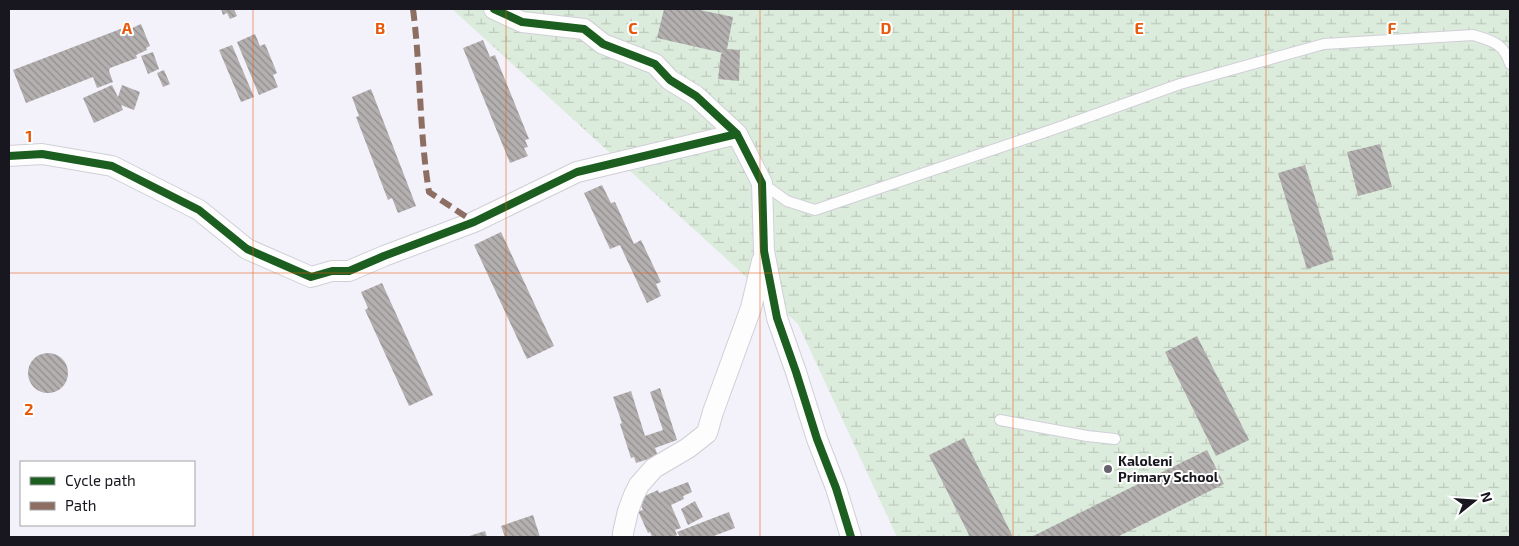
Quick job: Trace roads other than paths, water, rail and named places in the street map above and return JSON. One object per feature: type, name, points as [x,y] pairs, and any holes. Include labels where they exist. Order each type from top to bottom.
[{"type":"street","points":[[494,9],[522,22],[584,28],[603,44],[655,64],[670,80],[696,96],[737,134],[762,183],[764,251],[777,318],[851,537]]},
{"type":"street","points":[[9,156],[42,154],[112,166],[199,210],[247,249],[311,277],[332,271],[348,271],[474,222],[577,172],[737,134]]},
{"type":"street","points":[[623,537],[628,511],[639,486],[654,468],[688,448],[707,433],[751,308],[764,251]]},
{"type":"lane","points":[[762,183],[787,200],[815,210],[1063,126],[1180,84],[1324,44],[1473,35],[1495,41],[1507,54],[1510,64]]},
{"type":"lane","points":[[1000,420],[1086,436],[1115,439]]},
{"type":"place","name":"Kaloleni Primary School","points":[[1108,469]]}]
